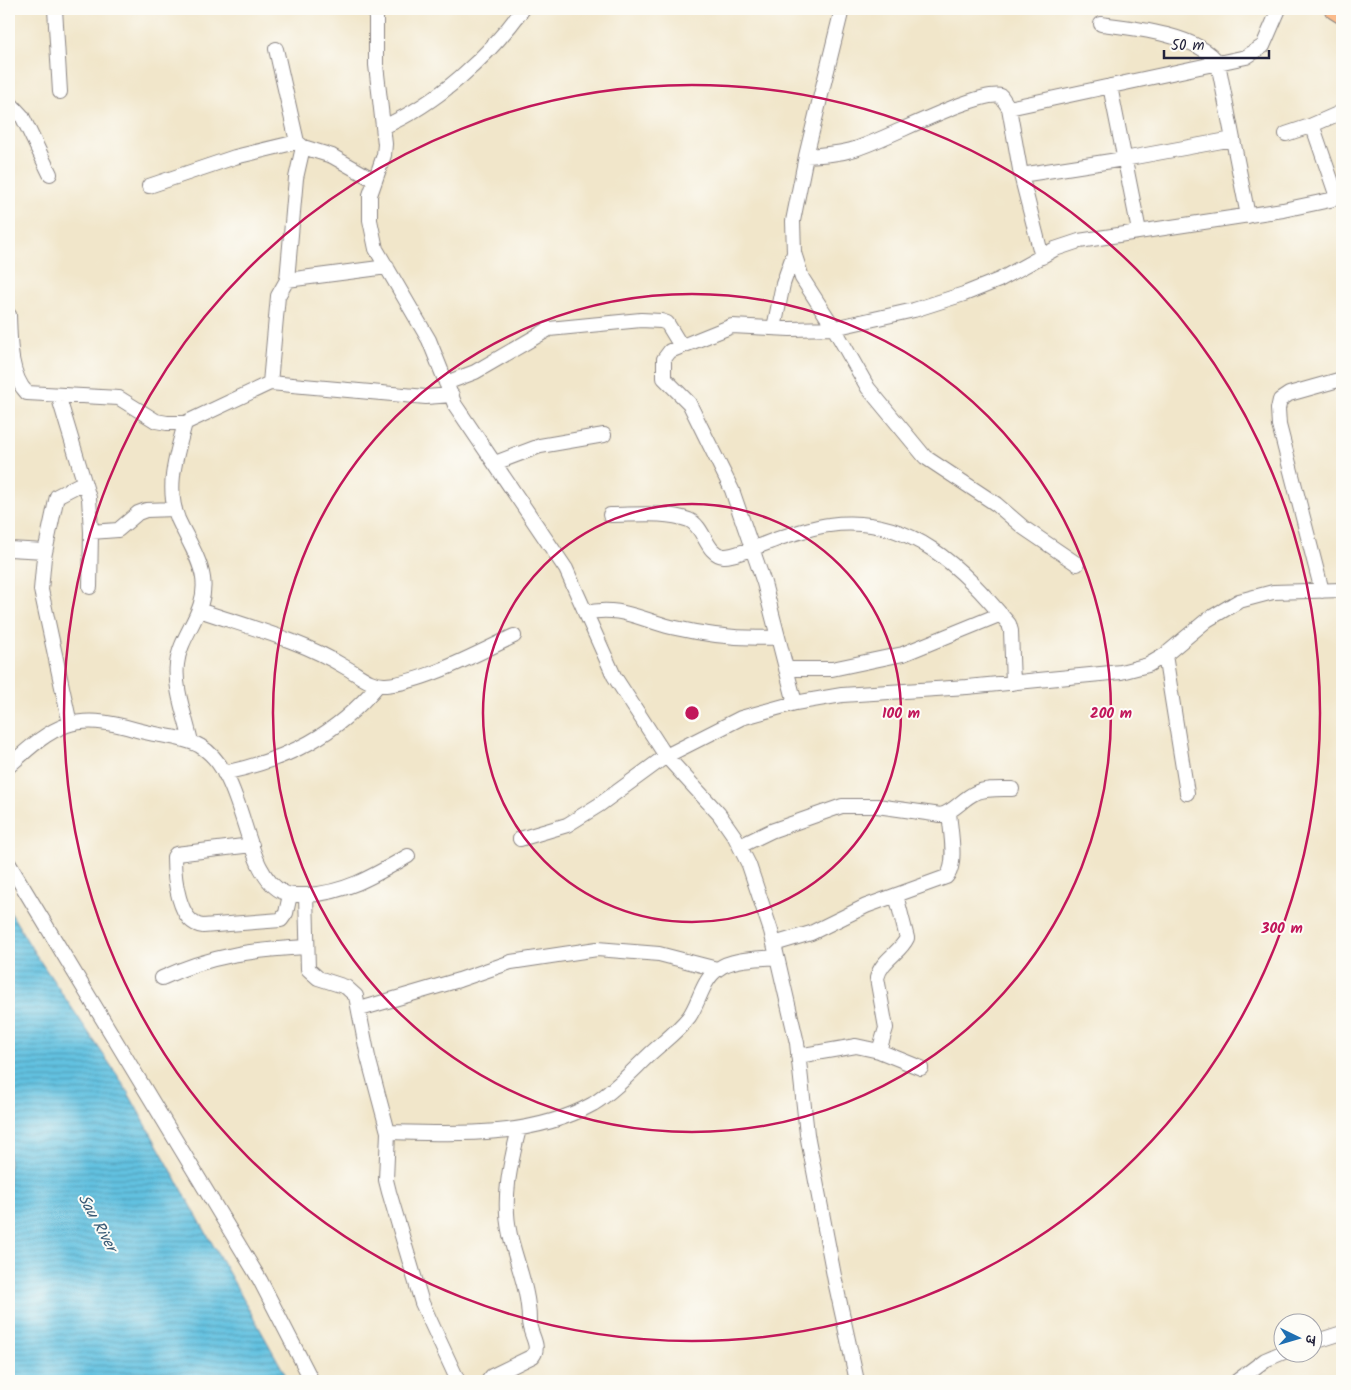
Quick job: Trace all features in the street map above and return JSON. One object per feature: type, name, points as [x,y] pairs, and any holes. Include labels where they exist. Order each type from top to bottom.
[{"type":"main road","points":[[1334,9],[1342,14]]},
{"type":"street","points":[[55,9],[60,92]]},
{"type":"street","points":[[376,9],[376,65],[384,155],[370,195],[370,220],[376,248],[429,340],[455,405],[566,569],[614,676],[666,756],[719,814],[740,846],[749,865],[776,950],[798,1056],[807,1134],[835,1281],[857,1381]]},
{"type":"street","points":[[383,127],[398,121],[448,87],[481,58],[523,9]]},
{"type":"street","points":[[842,9],[806,156],[794,221],[794,253],[802,278],[834,328],[868,388],[925,457],[996,504],[1024,528],[1077,564]]},
{"type":"street","points":[[1009,108],[1246,57],[1257,52],[1263,46],[1279,9]]},
{"type":"street","points":[[1101,24],[1154,31],[1203,49],[1213,56],[1218,63],[1248,216]]},
{"type":"street","points":[[270,384],[278,296],[287,280],[300,144],[276,50]]},
{"type":"street","points":[[1110,86],[1139,231]]},
{"type":"street","points":[[806,156],[857,149],[957,106],[993,94],[1001,96],[1009,108],[1021,175],[1042,257]]},
{"type":"street","points":[[9,102],[22,116],[50,174]]},
{"type":"street","points":[[1286,134],[1342,112]]},
{"type":"street","points":[[795,702],[753,547],[732,490],[689,403],[664,378],[664,359],[670,351],[732,326],[834,328],[914,310],[964,294],[999,280],[1055,249],[1079,241],[1248,216],[1339,196],[1314,130],[1310,126]]},
{"type":"street","points":[[1021,175],[1233,139]]},
{"type":"street","points":[[149,186],[236,157],[300,144],[332,156],[374,180]]},
{"type":"street","points":[[774,328],[783,284],[794,253]]},
{"type":"street","points":[[287,280],[387,267]]},
{"type":"street","points":[[9,315],[13,378],[27,393],[119,398],[156,421],[184,423],[270,384],[426,397],[449,389],[549,329],[641,320],[660,321],[668,323],[681,346]]},
{"type":"street","points":[[1322,590],[1279,425],[1278,409],[1280,400],[1289,394],[1342,378]]},
{"type":"street","points":[[58,395],[89,498],[91,532],[90,587]]},
{"type":"street","points":[[184,423],[172,480],[175,509],[203,578],[199,610],[176,663],[177,681],[191,742]]},
{"type":"street","points":[[495,464],[540,446],[604,435]]},
{"type":"street","points":[[70,724],[62,678],[44,609],[42,581],[45,551],[57,496],[84,482]]},
{"type":"street","points":[[91,532],[118,530],[138,513],[146,510],[175,509]]},
{"type":"street","points":[[610,515],[656,515],[690,521],[700,528],[715,553],[723,556],[733,556],[753,547],[827,525],[847,523],[877,526],[905,534],[940,552],[964,573],[1009,624],[1014,683]]},
{"type":"street","points":[[9,549],[45,551]]},
{"type":"street","points":[[520,839],[548,832],[582,817],[666,756],[741,718],[795,702],[842,695],[1014,683],[1121,672],[1148,665],[1165,655],[1207,620],[1239,601],[1273,592],[1342,590]]},
{"type":"street","points":[[585,613],[605,608],[685,630],[745,639],[778,637]]},
{"type":"street","points":[[199,610],[307,648],[330,658],[365,680],[378,685],[395,684],[430,674],[514,636]]},
{"type":"street","points":[[786,669],[832,669],[903,654],[1001,614]]},
{"type":"street","points":[[1165,655],[1187,793]]},
{"type":"street","points":[[224,773],[263,764],[314,740],[341,722],[378,685]]},
{"type":"street","points":[[9,766],[40,738],[70,724],[89,721],[110,722],[154,735],[191,742],[201,747],[224,773],[237,799],[262,872],[271,885],[290,895],[335,892],[355,886],[408,856]]},
{"type":"street","points":[[740,846],[771,831],[812,818],[826,810],[842,806],[885,807],[940,815],[949,812],[975,793],[1012,789]]},
{"type":"street","points":[[388,1132],[430,1134],[519,1129],[575,1113],[595,1102],[617,1085],[689,1017],[710,977],[717,969],[776,950],[866,906],[949,874],[953,859],[949,812]]},
{"type":"street","points":[[252,845],[176,854],[175,885],[184,909],[193,922],[203,926],[281,920],[286,913],[290,895]]},
{"type":"street","points":[[9,864],[260,1280],[312,1381]]},
{"type":"street","points":[[306,895],[307,962],[311,974],[352,990],[360,1009],[368,1057],[388,1132],[386,1180],[396,1219],[422,1303],[458,1381]]},
{"type":"street","points":[[879,1051],[886,1028],[877,978],[879,970],[907,938],[896,895]]},
{"type":"street","points":[[162,978],[191,964],[227,954],[261,949],[307,947]]},
{"type":"street","points":[[360,1009],[511,962],[597,949],[659,954],[717,969]]},
{"type":"street","points":[[798,1056],[856,1046],[879,1051],[921,1068]]},
{"type":"street","points":[[488,1381],[492,1376],[533,1356],[537,1351],[537,1346],[529,1331],[529,1304],[525,1283],[510,1234],[506,1206],[510,1163],[519,1129]]},
{"type":"street","points":[[1324,1339],[1342,1333]]},
{"type":"street","points":[[1237,1381],[1265,1360],[1274,1356]]},
{"type":"water","name":"Sau River","points":[[9,910],[34,952],[122,1082],[289,1381],[9,1381]]}]
